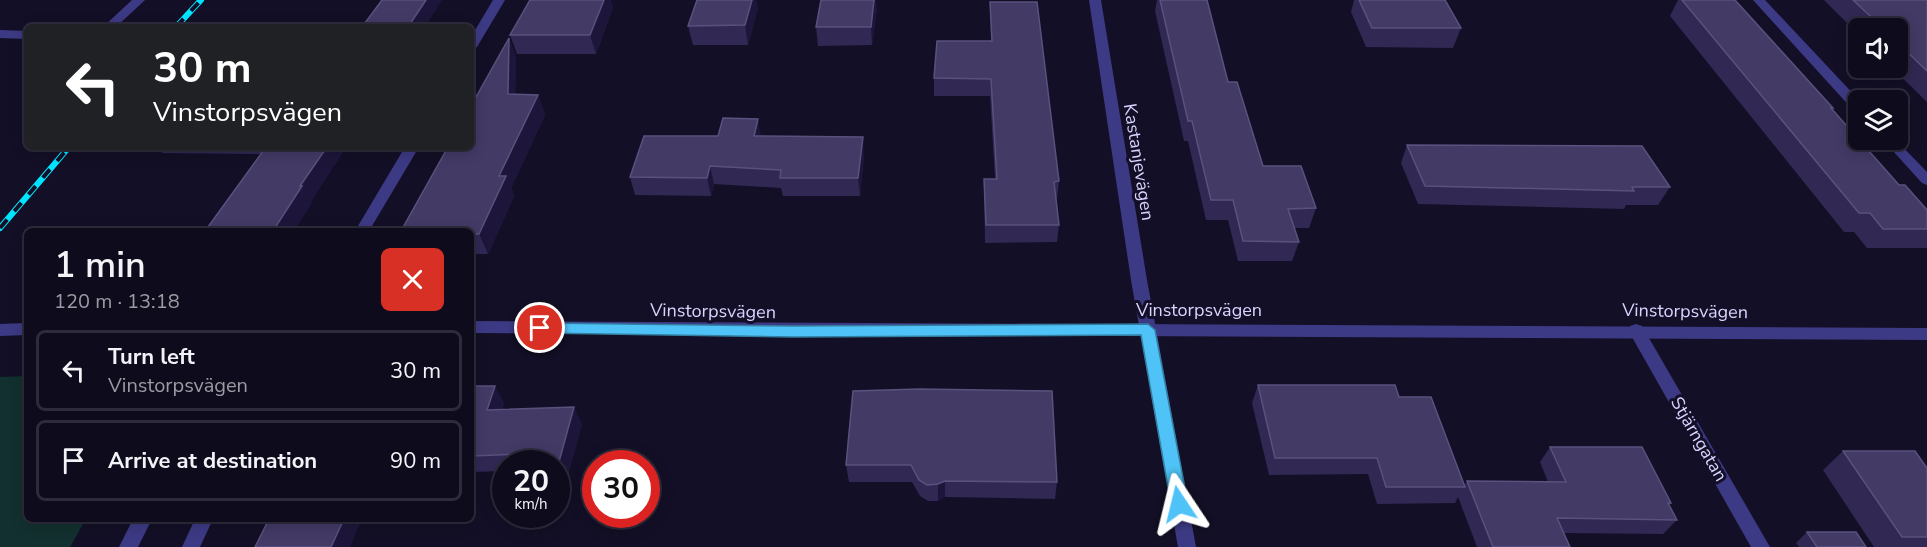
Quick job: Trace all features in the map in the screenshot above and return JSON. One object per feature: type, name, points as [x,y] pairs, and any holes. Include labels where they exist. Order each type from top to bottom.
[{"type":"street","points":[[112,24],[140,0]]},
{"type":"street","points":[[474,42],[499,0]]},
{"type":"street","name":"Kastanjevägen","points":[[1095,0],[1148,330],[1154,353],[1187,547]]},
{"type":"street","points":[[1759,0],[1848,96]]},
{"type":"street","points":[[0,34],[24,35]]},
{"type":"street","points":[[364,228],[410,150]]},
{"type":"street","points":[[1898,150],[1927,180]]},
{"type":"street","name":"Vinstorpsvägen","points":[[474,327],[793,332],[1636,330],[1927,334]]},
{"type":"street","points":[[0,330],[24,329]]},
{"type":"street","name":"Stjärngatan","points":[[1636,330],[1761,547]]},
{"type":"street","points":[[128,547],[141,522]]},
{"type":"street","points":[[191,547],[203,522]]},
{"type":"green space","points":[[24,376],[24,522],[84,522],[70,547],[0,547],[0,377]]},
{"type":"building","points":[[382,0],[426,0],[410,24],[364,24]]},
{"type":"building","points":[[530,0],[604,0],[590,35],[510,35]]},
{"type":"building","points":[[697,0],[752,0],[745,25],[688,26]]},
{"type":"building","points":[[821,0],[874,0],[871,27],[816,27]]},
{"type":"building","points":[[1160,0],[1207,0],[1228,82],[1237,82],[1263,166],[1301,166],[1316,208],[1288,209],[1299,242],[1243,241],[1233,200],[1211,200],[1192,121],[1188,121]]},
{"type":"building","points":[[1359,0],[1445,0],[1461,28],[1372,28]]},
{"type":"building","points":[[1682,0],[1735,0],[1848,127],[1848,150],[1868,150],[1899,185],[1905,185],[1927,210],[1927,229],[1883,229],[1870,213],[1859,213]]},
{"type":"building","points":[[1853,0],[1927,0],[1927,71],[1908,53],[1908,18],[1872,18]]},
{"type":"building","points":[[990,2],[1037,2],[1059,181],[1054,182],[1059,225],[986,225],[984,179],[997,179],[991,79],[934,78],[937,41],[992,41]]},
{"type":"building","points":[[509,38],[508,94],[538,95],[499,176],[506,176],[479,234],[474,234],[474,228],[403,228],[446,150],[474,150],[474,101]]},
{"type":"building","points":[[723,118],[758,119],[754,136],[863,137],[858,178],[780,178],[781,170],[710,166],[707,178],[630,177],[644,136],[718,136]]},
{"type":"building","points":[[1407,145],[1642,146],[1670,187],[1632,187],[1634,191],[1425,186]]},
{"type":"building","points":[[264,150],[325,150],[275,228],[207,228]]},
{"type":"building","points":[[1258,385],[1395,385],[1399,397],[1431,397],[1465,487],[1386,487],[1377,458],[1275,458]]},
{"type":"building","points":[[474,386],[495,386],[487,410],[574,407],[562,450],[492,450],[492,455],[474,456]]},
{"type":"building","points":[[920,389],[1052,391],[1057,482],[945,481],[927,485],[919,480],[911,465],[846,465],[853,391]]},
{"type":"building","points":[[1550,447],[1642,447],[1671,503],[1668,503],[1677,520],[1557,518],[1570,547],[1493,547],[1467,481],[1566,482]]},
{"type":"building","points":[[1843,451],[1915,451],[1927,468],[1927,537],[1902,537]]},
{"type":"building","points":[[268,522],[343,522],[331,547],[255,547]]},
{"type":"building","points":[[1807,532],[1856,532],[1866,547],[1817,547]]},
{"type":"railway","points":[[179,24],[201,0]]},
{"type":"railway","points":[[0,228],[66,150]]},
{"type":"route","points":[[540,328],[793,332],[1148,330],[1154,353],[1179,504]]}]
